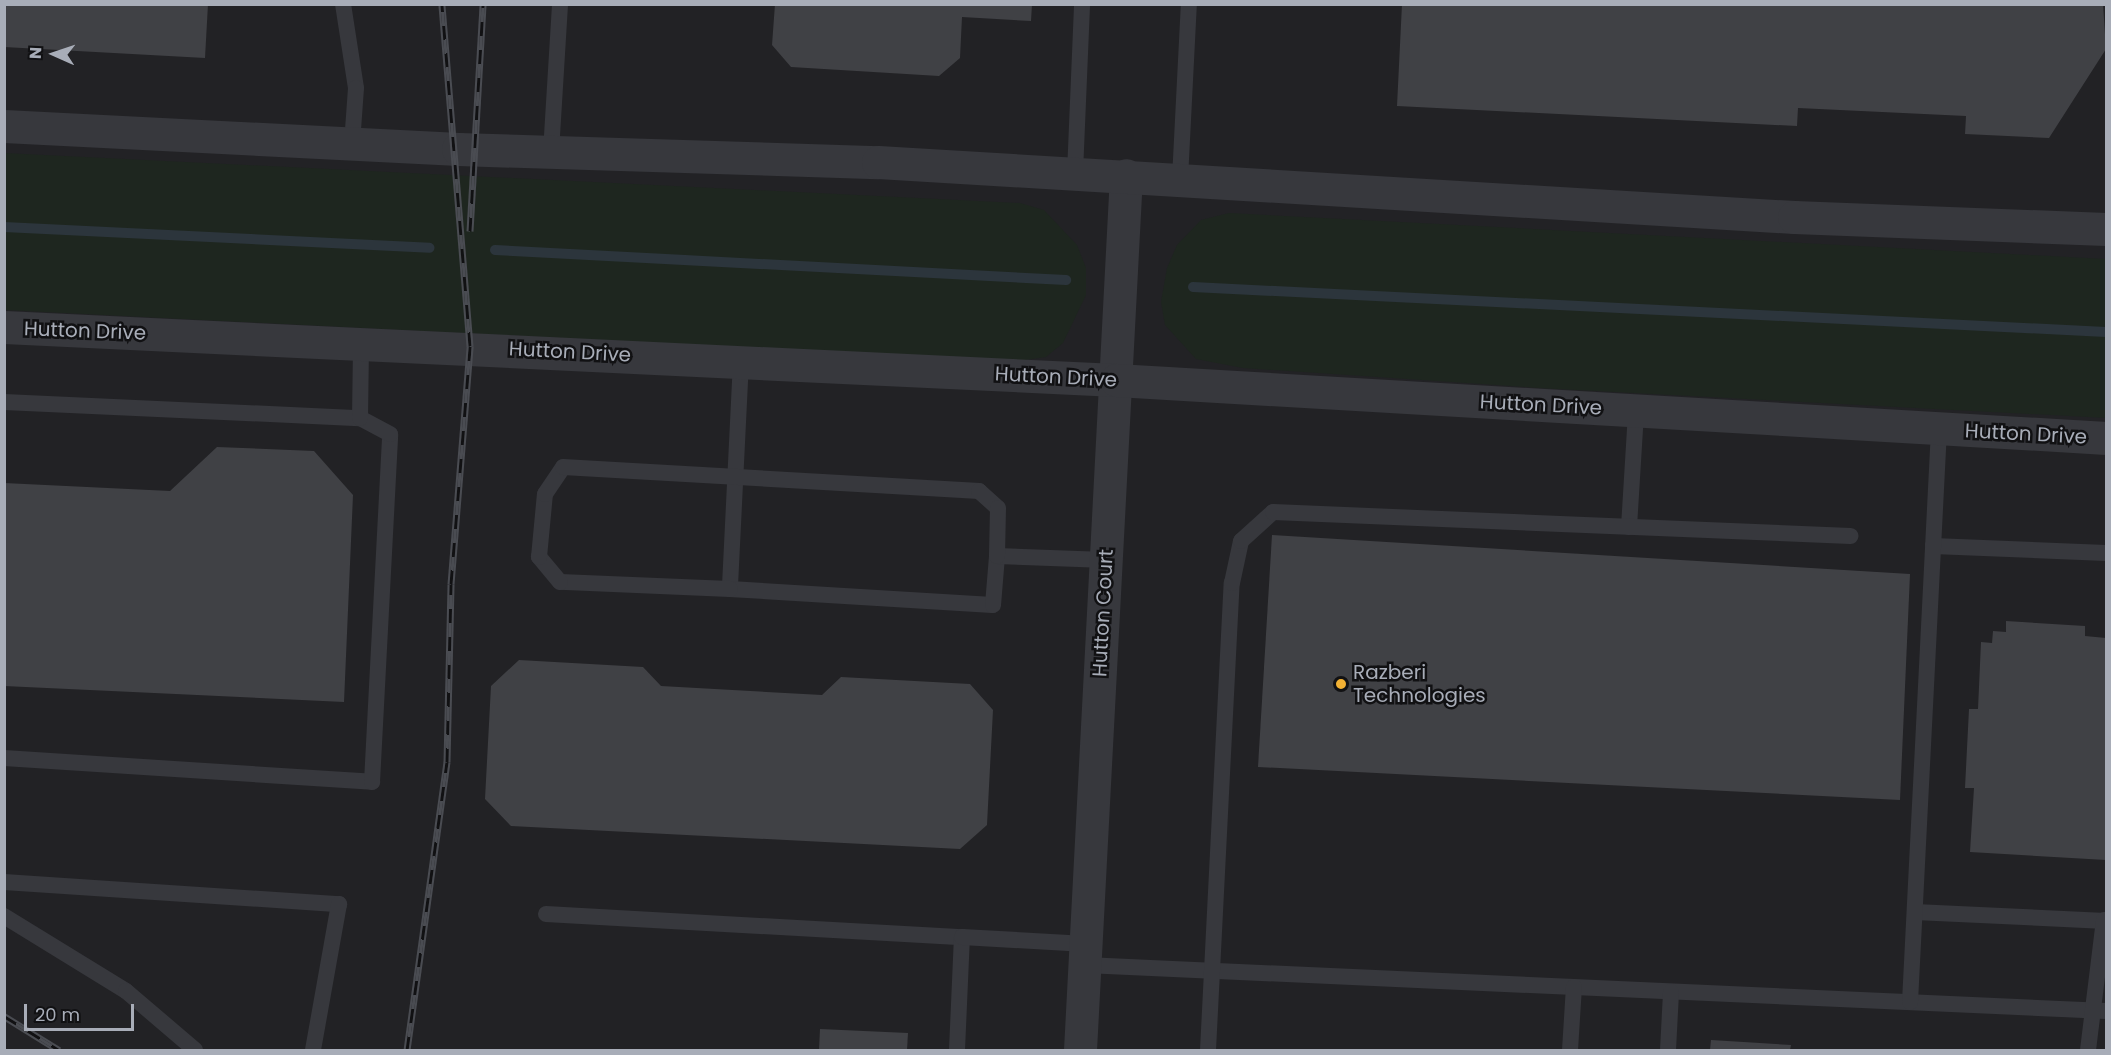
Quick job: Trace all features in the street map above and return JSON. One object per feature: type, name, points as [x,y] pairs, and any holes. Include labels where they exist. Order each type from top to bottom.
[{"type":"street","points":[[4,126],[352,144],[1075,173],[1782,216],[2106,229]]},
{"type":"street","name":"Hutton Court","points":[[1080,1050],[1126,176]]},
{"type":"street","name":"Hutton Drive","points":[[4,327],[361,342],[1116,380],[2106,438]]},
{"type":"lane","points":[[343,4],[356,88],[352,144]]},
{"type":"lane","points":[[551,152],[560,4]]},
{"type":"lane","points":[[1075,173],[1082,4]]},
{"type":"lane","points":[[1180,179],[1189,4]]},
{"type":"lane","points":[[360,418],[361,342]]},
{"type":"lane","points":[[730,589],[741,361]]},
{"type":"lane","points":[[4,402],[360,418],[390,434],[372,782],[4,758]]},
{"type":"lane","points":[[1629,526],[1636,411]]},
{"type":"lane","points":[[1910,1002],[1939,429]]},
{"type":"lane","points":[[563,466],[736,474],[979,491],[998,508],[997,556],[993,605],[730,589],[560,582],[539,557],[545,494],[563,466]]},
{"type":"lane","points":[[1208,1050],[1233,584],[1241,541],[1273,512],[1851,536]]},
{"type":"lane","points":[[1933,546],[2106,553]]},
{"type":"lane","points":[[997,556],[1106,560]]},
{"type":"lane","points":[[4,882],[339,904],[313,1050]]},
{"type":"lane","points":[[1915,912],[2105,921],[2099,1011],[2088,1050]]},
{"type":"lane","points":[[546,915],[963,937],[1213,972],[2099,1011]]},
{"type":"lane","points":[[4,916],[126,991],[195,1050]]},
{"type":"lane","points":[[957,1050],[963,937]]},
{"type":"lane","points":[[1570,1050],[1574,987]]},
{"type":"lane","points":[[1668,1050],[1671,992]]},
{"type":"shaded area","points":[[5,5],[2106,5],[2106,1050],[5,1050]]},
{"type":"shaded area","points":[[4,153],[1020,203],[1044,210],[1077,245],[1086,268],[1086,295],[1063,343],[1046,357],[1018,361],[5,310]]},
{"type":"shaded area","points":[[1229,213],[2106,259],[2106,418],[1539,388],[1243,368],[1196,359],[1165,325],[1161,302],[1167,268],[1177,245],[1201,220]]},
{"type":"building","points":[[4,4],[208,4],[205,58],[4,47]]},
{"type":"building","points":[[775,4],[1032,4],[1031,21],[962,17],[960,58],[939,76],[791,67],[772,45]]},
{"type":"building","points":[[1402,4],[2103,4],[2106,49],[2049,138],[1965,134],[1966,116],[1798,108],[1797,126],[1397,106]]},
{"type":"building","points":[[217,447],[314,451],[353,495],[344,702],[4,686],[4,483],[170,491]]},
{"type":"building","points":[[1272,535],[1910,574],[1900,800],[1258,767]]},
{"type":"building","points":[[2006,621],[2085,626],[2085,636],[2106,638],[2106,860],[1970,852],[1974,788],[1965,788],[1969,709],[1978,709],[1981,642],[1992,643],[1993,631],[2006,632]]},
{"type":"building","points":[[519,660],[643,667],[661,686],[822,695],[841,677],[970,684],[993,710],[987,825],[960,849],[511,826],[485,799],[491,686]]},
{"type":"building","points":[[820,1029],[908,1033],[907,1050],[819,1050]]},
{"type":"building","points":[[1711,1040],[1791,1045],[1790,1050],[1710,1050]]},
{"type":"waterway","points":[[4,227],[429,248]]},
{"type":"waterway","points":[[495,250],[1066,280]]},
{"type":"waterway","points":[[1193,287],[2106,332]]},
{"type":"railway","points":[[407,1050],[447,762],[451,584],[470,346],[442,4]]},
{"type":"railway","points":[[470,231],[483,4]]},
{"type":"railway","points":[[4,1016],[59,1050]]},
{"type":"place","name":"Razberi Technologies","points":[[1341,684]]}]
